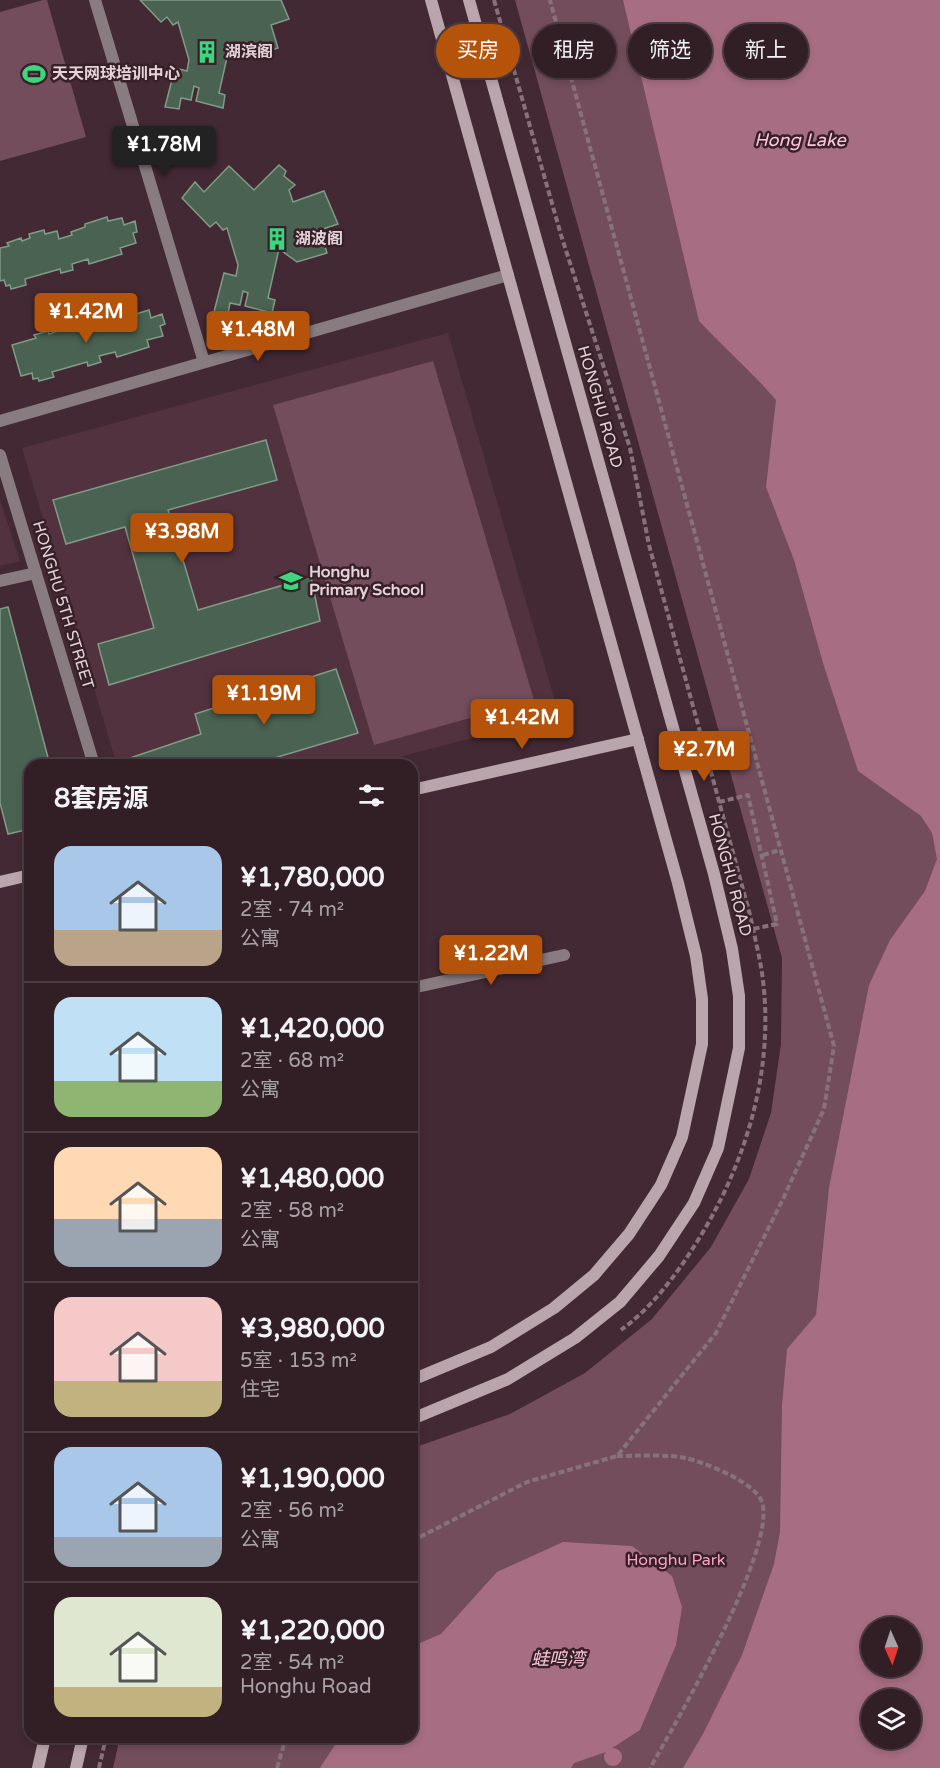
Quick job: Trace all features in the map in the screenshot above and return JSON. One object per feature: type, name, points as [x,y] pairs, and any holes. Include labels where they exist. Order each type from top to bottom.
[{"type":"street","points":[[95,0],[204,362]]},
{"type":"street","points":[[418,1377],[491,1347],[554,1308],[594,1275],[629,1234],[661,1185],[682,1137],[702,1044],[702,999],[696,956],[678,883],[431,0]]},
{"type":"street","name":"HONGHU ROAD","points":[[418,1416],[508,1379],[575,1338],[620,1302],[659,1256],[694,1203],[718,1148],[739,1048],[739,996],[732,949],[714,874],[470,0]]},
{"type":"street","points":[[0,421],[508,275]]},
{"type":"street","name":"HONGHU 5TH STREET","points":[[0,455],[92,759]]},
{"type":"street","points":[[0,581],[36,573]]},
{"type":"street","points":[[418,789],[638,739]]},
{"type":"street","points":[[0,882],[24,876]]},
{"type":"street","points":[[418,987],[564,955]]},
{"type":"street","points":[[38,1768],[44,1743]]},
{"type":"street","points":[[76,1768],[82,1743]]},
{"type":"path","points":[[719,802],[748,795],[777,924],[753,929]]},
{"type":"path","points":[[763,855],[780,850]]},
{"type":"path","points":[[616,1456],[684,1457],[742,1480],[762,1501],[763,1527],[745,1583],[695,1690],[650,1768]]},
{"type":"path","points":[[99,1768],[105,1743]]},
{"type":"path","points":[[277,1768],[284,1743]]},
{"type":"shaded area","name":"Honghu Primary School","points":[[448,333],[559,715],[392,759],[115,759],[22,448]]},
{"type":"shaded area","points":[[0,500],[20,561],[0,566]]},
{"type":"green space","name":"天天网球培训中心","points":[[47,0],[86,137],[0,161],[0,12]]},
{"type":"green space","name":"Honghu Park","points":[[515,0],[940,0],[940,1768],[113,1768],[119,1743],[418,1743],[418,1446],[510,1414],[585,1373],[652,1319],[711,1247],[749,1179],[771,1113],[781,1044],[782,958],[537,78],[616,78],[616,24],[532,24],[532,61]]},
{"type":"green space","points":[[433,361],[534,700],[374,745],[273,405]]},
{"type":"water","name":"Hong Lake","points":[[623,0],[940,0],[940,1768],[683,1768],[704,1732],[742,1655],[774,1564],[780,1532],[782,1406],[787,1349],[816,1315],[829,1188],[869,985],[890,940],[925,891],[937,859],[932,833],[921,816],[858,771],[823,663],[794,560],[766,487],[776,400],[699,321],[641,78],[712,78],[712,24],[629,24]]},
{"type":"water","name":"蛙鸣湾","points":[[563,1542],[632,1546],[672,1576],[682,1607],[676,1645],[640,1730],[606,1752],[574,1763],[571,1768],[320,1768],[336,1743],[418,1743],[418,1644],[441,1634],[497,1572]]},
{"type":"building","name":"湖滨阁","points":[[140,0],[281,0],[289,19],[271,25],[278,48],[248,57],[230,44],[219,93],[225,95],[223,108],[196,101],[199,88],[194,86],[191,100],[181,98],[179,109],[165,107],[175,68],[187,71],[189,60],[178,22],[173,25],[167,17],[161,22]]},
{"type":"building","name":"湖波阁","points":[[279,165],[286,171],[284,176],[295,185],[289,190],[293,202],[324,191],[338,224],[320,230],[327,253],[297,262],[279,249],[268,298],[275,300],[272,313],[245,306],[248,293],[243,291],[240,305],[230,303],[228,314],[214,312],[224,273],[236,276],[238,265],[227,228],[223,230],[216,222],[210,227],[182,198],[195,182],[204,192],[229,166],[254,190]]},
{"type":"building","points":[[107,217],[108,221],[122,218],[124,225],[135,221],[137,232],[133,233],[136,243],[120,248],[122,254],[89,264],[88,259],[72,264],[73,270],[61,273],[60,269],[25,279],[26,285],[11,289],[10,285],[6,286],[4,280],[0,281],[0,248],[9,246],[7,243],[21,238],[22,241],[30,238],[29,234],[44,230],[45,234],[57,231],[59,239],[72,235],[71,232],[85,227],[85,224]]},
{"type":"building","points":[[135,310],[136,314],[149,310],[151,318],[162,314],[165,324],[160,326],[163,336],[147,340],[149,347],[117,357],[115,352],[99,356],[101,362],[88,366],[87,362],[52,372],[54,377],[39,381],[38,378],[33,379],[32,373],[21,376],[12,345],[36,338],[34,335],[58,331],[57,327],[71,323],[73,327],[84,323],[87,331],[113,320],[112,317]]},
{"type":"building","points":[[266,440],[277,480],[168,510],[198,610],[311,577],[320,621],[109,685],[98,644],[154,628],[125,527],[66,544],[53,500]]},
{"type":"building","points":[[8,607],[48,759],[24,759],[24,830],[8,834],[0,803],[0,609]]},
{"type":"building","points":[[336,669],[358,733],[271,759],[130,759],[201,734],[195,714]]},
{"type":"place","name":"湖滨阁","points":[[207,52]]},
{"type":"place","name":"天天网球培训中心","points":[[34,74]]},
{"type":"place","name":"湖波阁","points":[[277,239]]},
{"type":"place","name":"Honghu Primary School","points":[[291,581]]}]
